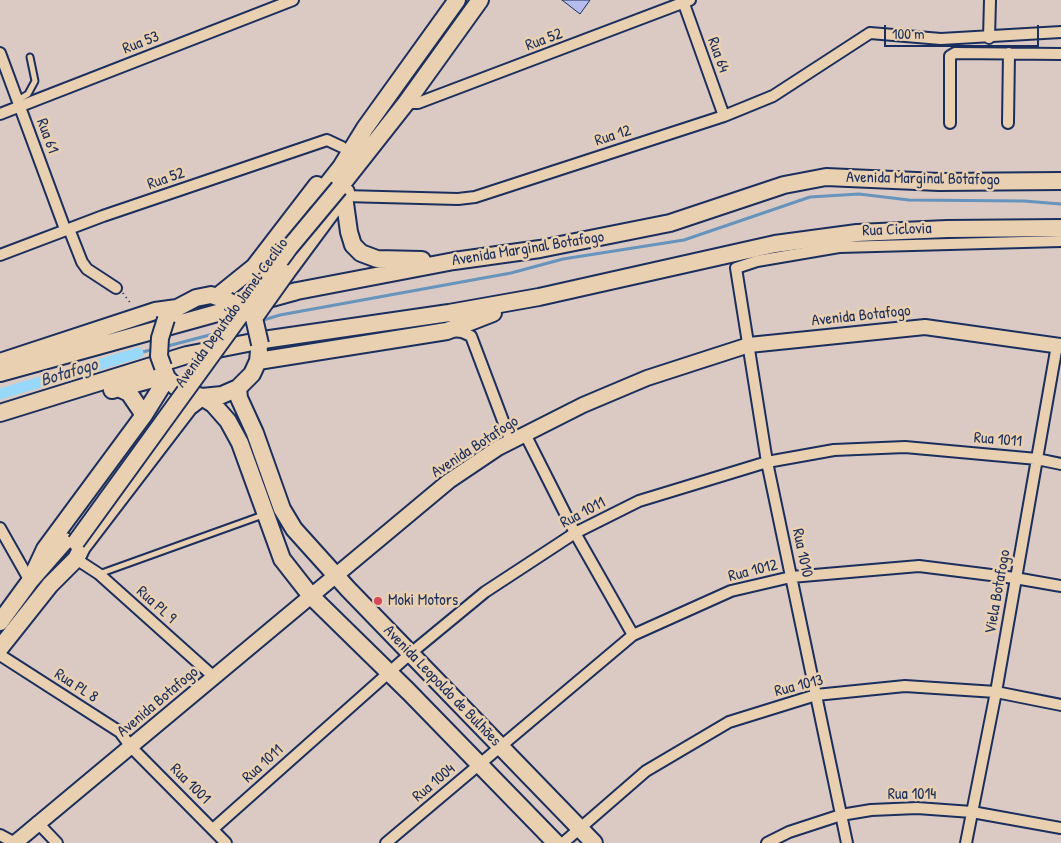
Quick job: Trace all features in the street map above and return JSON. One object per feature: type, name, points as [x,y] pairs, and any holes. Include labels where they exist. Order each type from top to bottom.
[{"type":"main road","name":"Avenida Deputado Jamel Cecílio","points":[[50,584],[70,541],[340,167],[365,128],[457,0]]},
{"type":"main road","name":"Avenida Deputado Jamel Cecílio","points":[[0,622],[30,581],[70,541],[290,248],[342,192],[356,169],[480,0]]},
{"type":"main road","points":[[223,298],[254,267],[317,185],[342,147],[365,128]]},
{"type":"main road","name":"Avenida Marginal Botafogo","points":[[0,373],[297,291],[454,261],[540,249],[670,224],[784,185],[826,177],[939,182],[1061,181]]},
{"type":"main road","points":[[342,192],[353,245],[361,253],[378,259],[454,261]]},
{"type":"main road","points":[[254,318],[342,192]]},
{"type":"main road","points":[[0,414],[188,355],[264,340],[449,313],[539,297],[784,243],[857,233],[947,228],[1061,228]]},
{"type":"main road","points":[[258,360],[447,331],[539,297]]},
{"type":"main road","points":[[196,298],[223,298],[248,310],[254,318],[260,344],[258,360],[252,374],[238,388],[222,395],[202,397],[180,391],[165,373],[159,356],[160,338],[171,313],[196,298]]},
{"type":"main road","points":[[0,362],[155,311],[171,313]]},
{"type":"main road","points":[[0,425],[153,379],[165,373]]},
{"type":"main road","points":[[30,581],[45,549],[144,415],[165,373]]},
{"type":"main road","points":[[118,388],[129,394],[144,415]]},
{"type":"main road","name":"Avenida Leopoldo de Bulhões","points":[[238,388],[239,398],[255,433],[282,509],[294,529],[335,575],[594,843]]},
{"type":"main road","name":"Avenida Deputado Jamel Cecílio","points":[[0,648],[50,584],[76,559],[82,547],[188,407],[202,397]]},
{"type":"main road","name":"Avenida Leopoldo de Bulhões","points":[[202,397],[213,404],[228,421],[240,443],[282,560],[311,596],[389,672],[556,843]]},
{"type":"street","name":"Rua 53","points":[[0,114],[19,103],[294,0]]},
{"type":"street","points":[[990,0],[989,38],[1061,32]]},
{"type":"street","name":"Rua 52","points":[[406,103],[418,103],[687,2]]},
{"type":"street","name":"Rua 64","points":[[687,2],[724,116]]},
{"type":"street","name":"Rua 12","points":[[342,192],[458,199],[475,197],[724,116],[773,96],[870,33],[941,39],[989,38]]},
{"type":"street","name":"Rua 61","points":[[0,53],[67,229],[82,262],[87,269],[116,288]]},
{"type":"street","points":[[950,123],[950,56],[956,53],[1061,54]]},
{"type":"street","points":[[1008,123],[1009,53]]},
{"type":"street","name":"Rua 52","points":[[0,255],[67,229],[326,140],[342,147]]},
{"type":"street","name":"Rua Ciclovia","points":[[736,268],[757,261],[838,248],[1061,241]]},
{"type":"street","name":"Rua 1010","points":[[736,268],[767,462],[847,843]]},
{"type":"street","name":"Avenida Botafogo","points":[[15,843],[37,822],[131,747],[449,481],[525,434],[583,405],[647,378],[749,345],[926,327],[1059,345]]},
{"type":"street","points":[[447,331],[462,332],[471,336],[511,442]]},
{"type":"street","name":"Viela Botafogo","points":[[966,843],[996,692],[1015,578],[1059,345]]},
{"type":"street","points":[[525,434],[574,533],[633,635]]},
{"type":"street","name":"Rua 1011","points":[[213,829],[389,672],[485,592],[574,533],[640,500],[767,462],[834,450],[905,446],[1038,459],[1061,464]]},
{"type":"street","points":[[0,528],[30,581]]},
{"type":"street","name":"Rua PL 9","points":[[76,559],[99,574],[214,678]]},
{"type":"street","name":"Rua 1012","points":[[501,747],[633,635],[730,591],[791,577],[919,566],[1015,578],[1061,586]]},
{"type":"street","name":"Rua PL 8","points":[[0,655],[120,732],[131,747]]},
{"type":"street","name":"Rua 1013","points":[[563,843],[646,771],[729,722],[816,694],[905,686],[996,692],[1061,705]]},
{"type":"street","name":"Rua 1001","points":[[131,747],[226,843]]},
{"type":"street","name":"Rua 1004","points":[[386,843],[501,747]]},
{"type":"street","name":"Rua 1014","points":[[767,843],[789,832],[841,815],[871,810],[917,808],[972,812],[1061,828]]},
{"type":"street","points":[[37,822],[57,843]]},
{"type":"street","points":[[0,836],[15,843]]},
{"type":"lane","points":[[19,103],[28,94],[35,81],[30,57]]},
{"type":"lane","points":[[99,574],[266,514]]},
{"type":"path","points":[[116,288],[126,295],[133,307]]},
{"type":"building","points":[[562,0],[590,0],[580,14]]},
{"type":"waterway","points":[[260,321],[280,315],[511,273],[563,259],[684,240],[810,197],[859,194],[909,200],[1024,201],[1061,204]]},
{"type":"waterway","points":[[164,347],[221,332]]},
{"type":"waterway","points":[[138,353],[155,349]]},
{"type":"waterway","name":"Botafogo","points":[[0,394],[138,353]]},
{"type":"place","name":"Moki Motors","points":[[378,601]]}]
